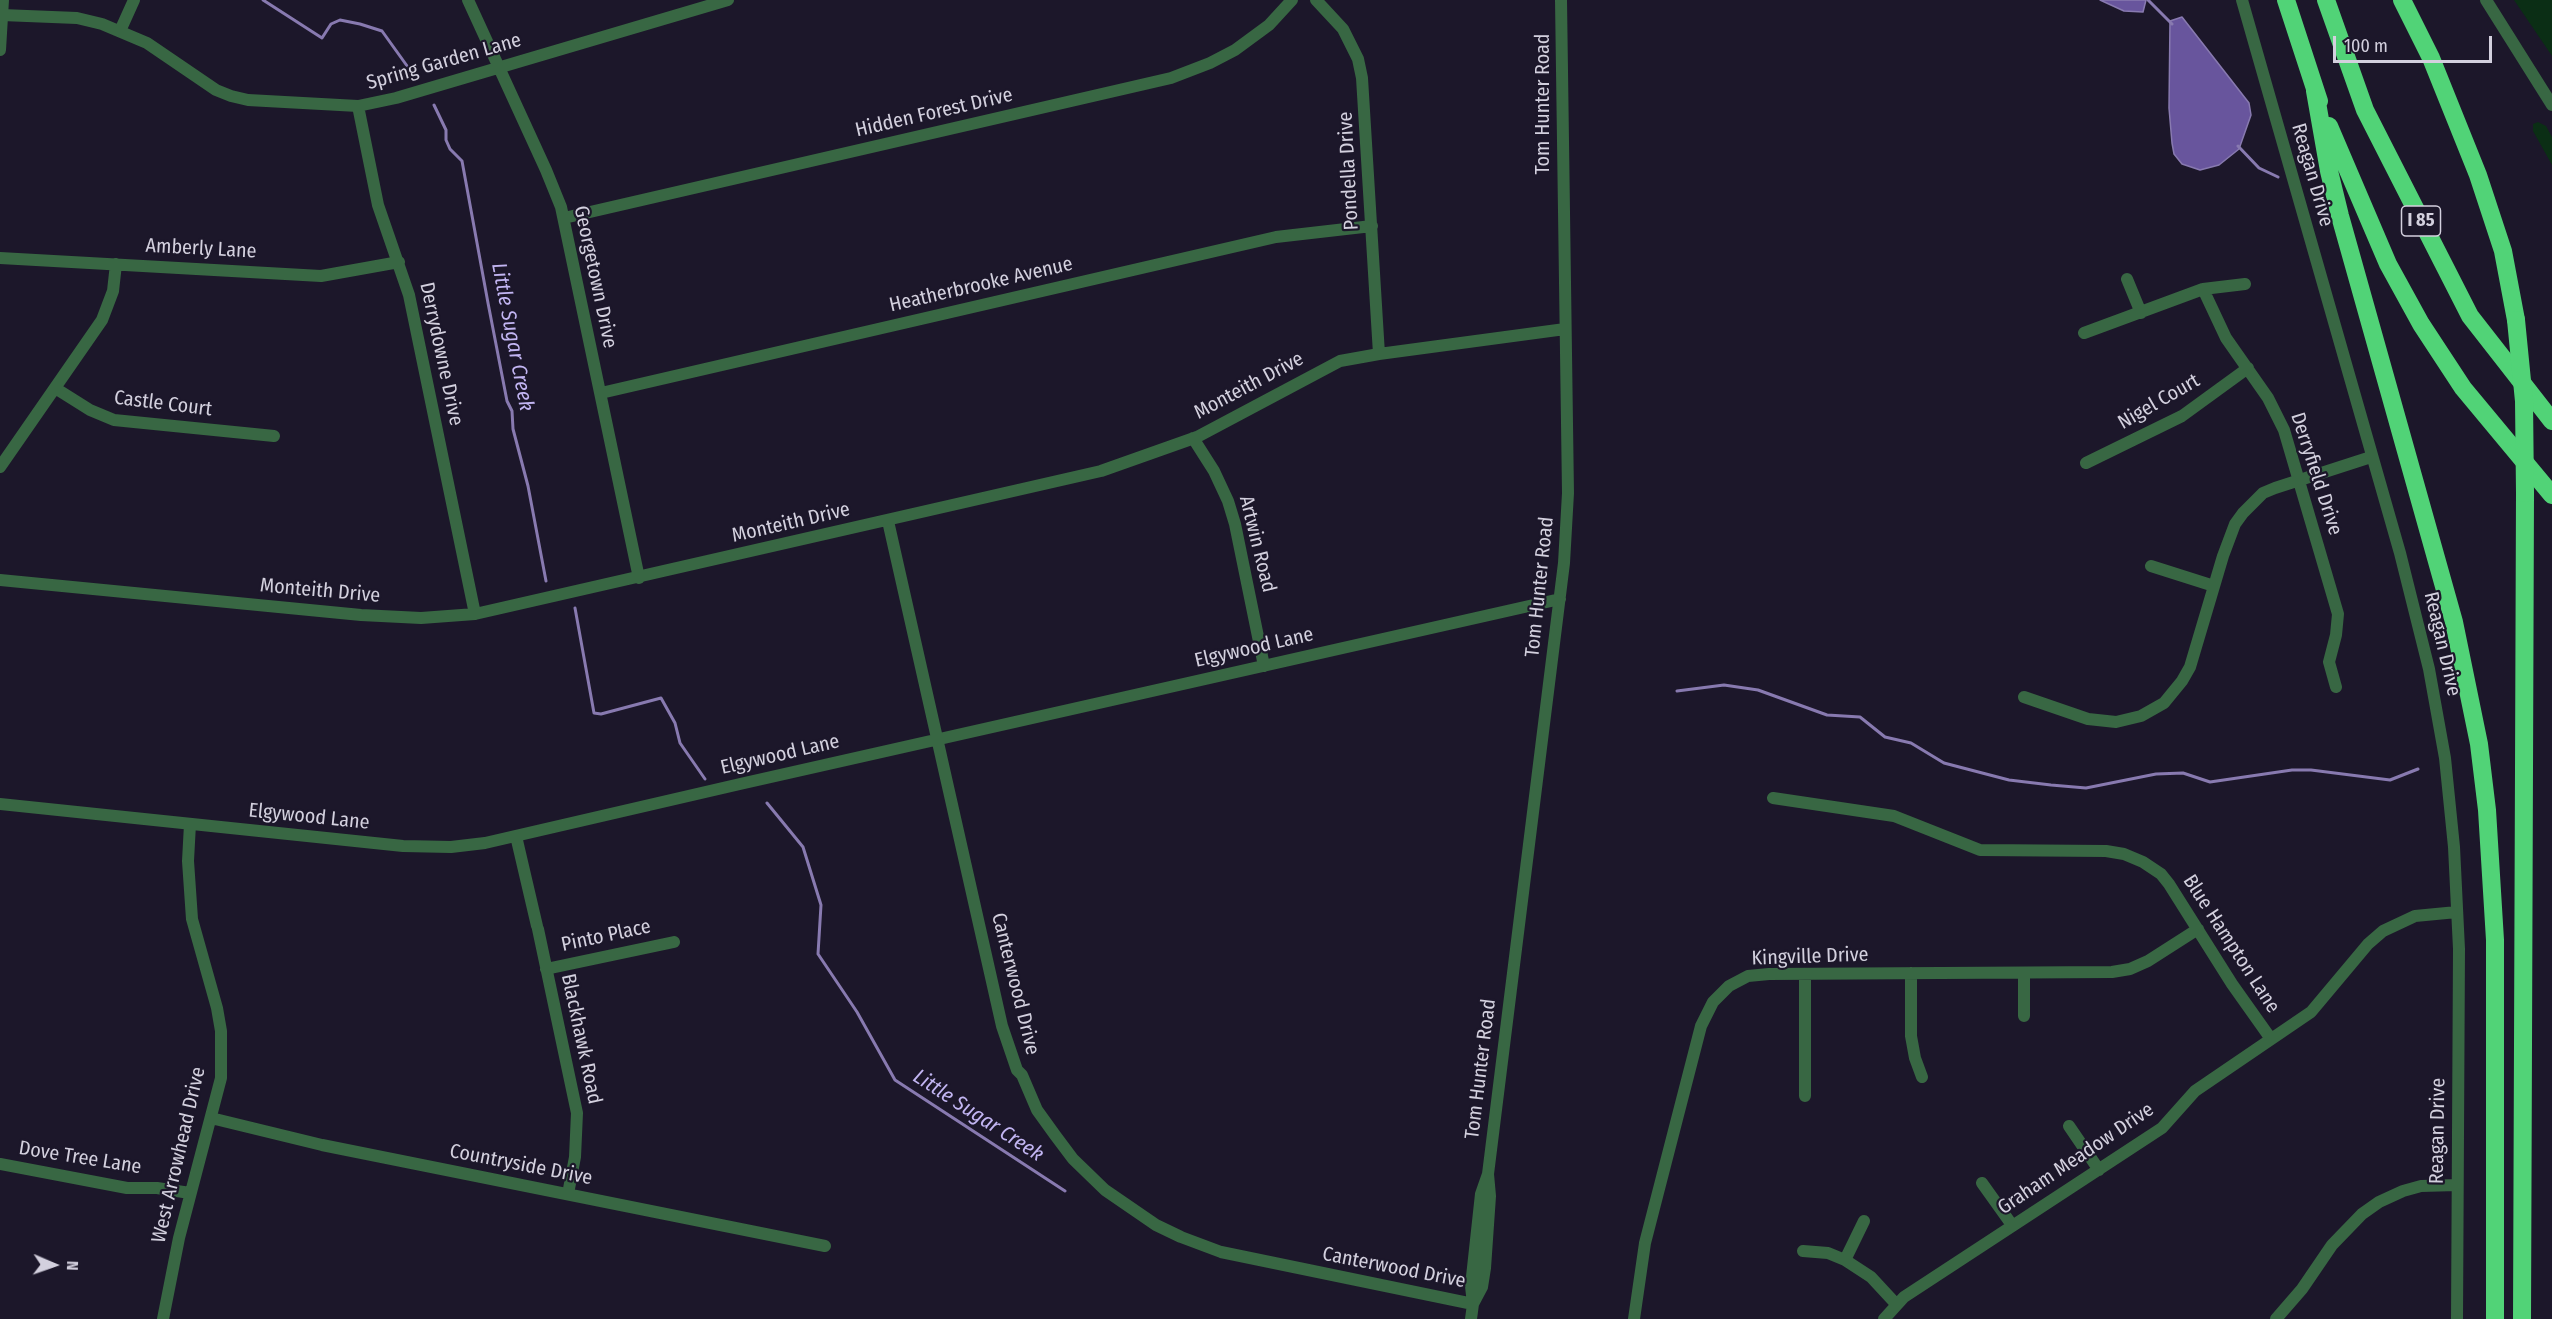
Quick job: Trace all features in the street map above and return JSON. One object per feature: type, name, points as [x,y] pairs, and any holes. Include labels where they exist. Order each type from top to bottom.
[{"type":"highway","name":"I 85","points":[[2286,0],[2315,91],[2388,264],[2417,317],[2463,387],[2552,495]]},
{"type":"highway","name":"I 85","points":[[2326,0],[2365,110],[2470,316],[2552,421]]},
{"type":"highway","points":[[2402,0],[2431,58],[2478,175],[2503,251],[2516,320],[2524,401],[2522,1319]]},
{"type":"highway","points":[[2315,91],[2329,171],[2340,216],[2454,622],[2479,744],[2488,821],[2495,940],[2495,1319]]},
{"type":"street","points":[[0,50],[3,0]]},
{"type":"street","points":[[120,31],[134,0]]},
{"type":"street","name":"Georgetown Drive","points":[[468,0],[546,170],[564,218],[639,578]]},
{"type":"street","name":"Spring Garden Lane","points":[[2,15],[77,18],[120,31],[147,43],[216,90],[231,96],[248,100],[358,106],[396,98],[728,0]]},
{"type":"street","name":"Hidden Forest Drive","points":[[564,218],[1171,78],[1210,63],[1241,46],[1269,25],[1292,0]]},
{"type":"street","name":"Pondella Drive","points":[[1316,0],[1343,29],[1360,68],[1364,87],[1378,354]]},
{"type":"street","name":"Tom Hunter Road","points":[[1471,1319],[1473,1304],[1471,1286],[1481,1194],[1488,1174],[1560,599],[1568,493],[1561,0]]},
{"type":"street","name":"Reagan Drive","points":[[2242,0],[2400,553],[2438,713],[2450,799],[2457,912],[2459,990],[2457,1319]]},
{"type":"street","points":[[2486,0],[2552,105]]},
{"type":"street","name":"Derrydowne Drive","points":[[358,106],[378,205],[410,295],[475,614]]},
{"type":"street","name":"Heatherbrooke Avenue","points":[[601,393],[1276,237],[1372,226]]},
{"type":"street","name":"Amberly Lane","points":[[0,258],[321,276],[399,262]]},
{"type":"street","points":[[0,467],[102,320],[113,291],[116,264]]},
{"type":"street","points":[[2127,279],[2141,313]]},
{"type":"street","points":[[2084,333],[2203,289],[2245,284]]},
{"type":"street","name":"Derryfield Drive","points":[[2203,289],[2226,338],[2279,417],[2338,614],[2336,635],[2329,662],[2336,687]]},
{"type":"street","name":"Monteith Drive","points":[[0,580],[362,615],[421,618],[475,614],[1078,477],[1146,456],[1193,438],[1324,368],[1340,362],[1378,354],[1565,329]]},
{"type":"street","name":"Nigel Court","points":[[2086,464],[2182,416],[2248,368]]},
{"type":"street","name":"Castle Court","points":[[55,388],[90,411],[114,420],[274,436]]},
{"type":"street","name":"Artwin Road","points":[[1193,438],[1214,471],[1228,501],[1235,524],[1264,666]]},
{"type":"street","points":[[2024,697],[2088,719],[2102,721],[2128,720],[2164,703],[2175,691],[2190,666],[2235,524],[2242,513],[2264,493],[2372,457]]},
{"type":"street","name":"Canterwood Drive","points":[[888,521],[1006,1041],[1017,1070],[1022,1075],[1037,1110],[1073,1159],[1094,1180],[1124,1204],[1156,1225],[1202,1246],[1221,1252],[1473,1304]]},
{"type":"street","points":[[2151,566],[2214,586]]},
{"type":"street","name":"Elgywood Lane","points":[[0,804],[419,847],[468,846],[1560,599]]},
{"type":"street","name":"Blue Hampton Lane","points":[[1773,798],[1894,816],[1980,850],[2106,851],[2124,854],[2143,862],[2161,874],[2232,984],[2271,1039]]},
{"type":"street","name":"West Arrowhead Drive","points":[[163,1319],[190,1193],[221,1078],[221,1031],[215,999],[192,918],[188,861],[190,824]]},
{"type":"street","name":"Blackhawk Road","points":[[516,836],[538,927],[577,1113],[575,1157],[568,1194]]},
{"type":"street","name":"Graham Meadow Drive","points":[[1884,1319],[1896,1304],[2012,1225],[2162,1128],[2195,1091],[2318,1005],[2368,944],[2383,931],[2415,916],[2457,912]]},
{"type":"street","name":"Kingville Drive","points":[[1634,1319],[1645,1243],[1701,1026],[1707,1012],[1720,994],[1748,976],[1769,974],[2112,972],[2130,969],[2148,961],[2198,929]]},
{"type":"street","name":"Pinto Place","points":[[546,969],[674,942]]},
{"type":"street","points":[[1911,973],[1911,1036],[1915,1058],[1922,1077]]},
{"type":"street","points":[[2024,973],[2024,1016]]},
{"type":"street","points":[[1805,975],[1805,1096]]},
{"type":"street","name":"Countryside Drive","points":[[211,1118],[322,1145],[825,1246]]},
{"type":"street","points":[[2069,1126],[2099,1170]]},
{"type":"street","name":"Dove Tree Lane","points":[[0,1164],[118,1187],[157,1188],[190,1193]]},
{"type":"street","points":[[1982,1183],[2012,1225]]},
{"type":"street","points":[[2277,1319],[2302,1289],[2332,1245],[2362,1214],[2379,1202],[2403,1191],[2421,1186],[2457,1185]]},
{"type":"street","points":[[1845,1260],[1864,1221]]},
{"type":"street","points":[[1803,1251],[1828,1253],[1845,1260],[1871,1277],[1896,1304]]},
{"type":"green space","points":[[2514,0],[2552,0],[2552,56]]},
{"type":"green space","points":[[2538,122],[2546,126],[2552,137],[2552,165],[2533,131],[2533,124]]},
{"type":"shaded area","points":[[2100,0],[2146,0],[2143,12],[2124,11]]},
{"type":"shaded area","points":[[2182,17],[2249,103],[2251,115],[2239,149],[2219,165],[2200,170],[2182,164],[2174,154],[2172,143],[2169,108],[2170,21]]},
{"type":"waterway","name":"Little Sugar Creek","points":[[263,0],[322,38],[331,24],[340,20],[382,31],[415,77]]},
{"type":"waterway","points":[[2148,0],[2172,24]]},
{"type":"waterway","name":"Little Sugar Creek","points":[[434,105],[446,130],[446,140],[450,149],[462,161],[507,401],[512,411],[513,429],[528,486],[546,581]]},
{"type":"waterway","points":[[2238,146],[2259,168],[2278,177]]},
{"type":"waterway","name":"Little Sugar Creek","points":[[575,608],[594,713],[601,714],[661,698],[675,723],[680,743],[705,779]]},
{"type":"waterway","points":[[1677,691],[1724,685],[1758,690],[1827,715],[1860,717],[1885,737],[1911,743],[1944,763],[2009,780],[2051,785],[2086,788],[2156,774],[2183,773],[2210,782],[2292,770],[2311,770],[2390,780],[2418,769]]},
{"type":"waterway","name":"Little Sugar Creek","points":[[767,803],[803,847],[821,905],[818,954],[857,1012],[895,1080],[1065,1191]]}]
